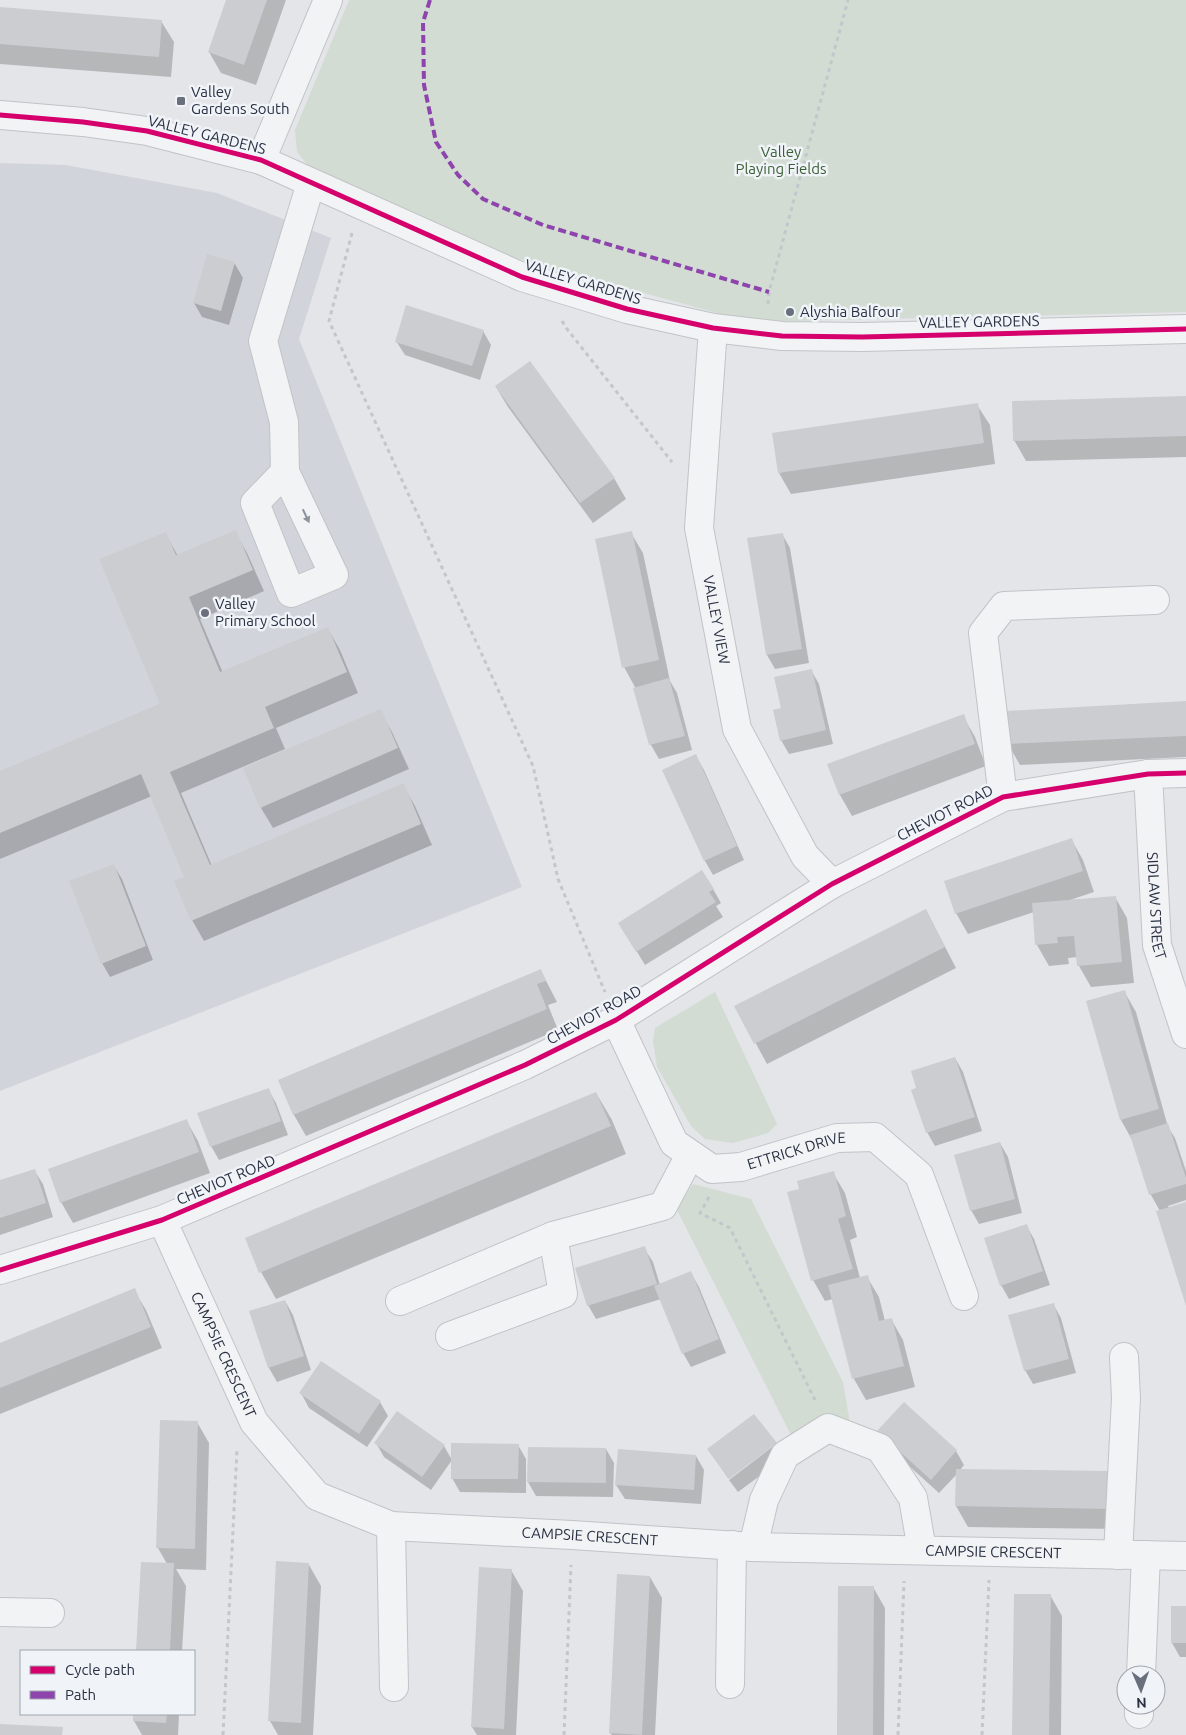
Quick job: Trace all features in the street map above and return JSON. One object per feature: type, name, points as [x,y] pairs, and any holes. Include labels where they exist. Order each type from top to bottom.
[{"type":"street","points":[[261,160],[328,0]]},
{"type":"street","name":"VALLEY GARDENS","points":[[0,115],[83,122],[148,131],[261,160],[491,264],[544,284],[627,309],[713,328],[782,336],[994,335],[1186,329]]},
{"type":"street","points":[[285,472],[284,422],[263,341],[311,183]]},
{"type":"street","name":"VALLEY VIEW","points":[[713,328],[699,528],[738,729],[805,856],[832,884]]},
{"type":"street","points":[[1003,797],[983,633],[1004,606],[1155,600]]},
{"type":"street","name":"CHEVIOT ROAD","points":[[0,1270],[162,1220],[525,1066],[616,1020],[832,884],[1003,797],[1148,774],[1186,773]]},
{"type":"street","name":"SIDLAW STREET","points":[[1148,774],[1157,945],[1186,1034]]},
{"type":"street","points":[[400,1301],[553,1236],[662,1206],[701,1162],[674,1143],[616,1020]]},
{"type":"street","name":"ETTRICK DRIVE","points":[[701,1162],[741,1167],[837,1138],[875,1137],[919,1175],[964,1296]]},
{"type":"street","name":"CAMPSIE CRESCENT","points":[[162,1220],[254,1422],[317,1496],[391,1526],[743,1546],[1186,1556]]},
{"type":"street","points":[[450,1336],[563,1294],[553,1236]]},
{"type":"street","points":[[1118,1555],[1126,1398],[1124,1357]]},
{"type":"street","points":[[730,1684],[743,1546],[785,1455],[828,1428],[880,1448],[913,1498],[914,1550]]},
{"type":"street","points":[[391,1526],[394,1687]]},
{"type":"street","points":[[1141,1665],[1146,1555]]},
{"type":"street","points":[[0,1612],[50,1613]]},
{"type":"path","points":[[782,336],[783,310],[768,310],[769,292],[848,0]]},
{"type":"path","points":[[360,205],[329,320],[533,766],[558,879],[616,1020]]},
{"type":"path","points":[[544,284],[567,329],[701,498]]},
{"type":"path","points":[[701,1162],[713,1189],[700,1213],[730,1228],[828,1428]]},
{"type":"path","points":[[223,1735],[238,1440]]},
{"type":"path","points":[[564,1735],[572,1535]]},
{"type":"path","points":[[898,1735],[914,1550]]},
{"type":"path","points":[[982,1735],[990,1552]]},
{"type":"shaded area","name":"Valley Primary School","points":[[0,163],[66,165],[217,193],[331,238],[299,339],[522,887],[0,1091]]},
{"type":"green space","name":"Valley Playing Fields","points":[[349,0],[1186,0],[1186,312],[750,322],[497,253],[314,173],[297,152],[295,130]]},
{"type":"green space","points":[[715,992],[777,1124],[768,1133],[733,1143],[705,1139],[691,1126],[657,1067],[653,1041],[655,1028]]},
{"type":"green space","points":[[693,1184],[751,1199],[843,1382],[852,1435],[795,1443],[676,1208]]},
{"type":"building","points":[[226,0],[267,0],[244,65],[208,52]]},
{"type":"building","points":[[0,7],[162,20],[159,57],[0,44]]},
{"type":"building","points":[[207,254],[235,262],[221,311],[193,303]]},
{"type":"building","points":[[406,305],[484,330],[472,366],[395,342]]},
{"type":"building","points":[[530,361],[615,478],[580,503],[495,386]]},
{"type":"building","points":[[1186,396],[1186,436],[1013,441],[1012,401]]},
{"type":"building","points":[[978,403],[984,443],[778,473],[772,433]]},
{"type":"building","points":[[236,530],[253,570],[189,597],[220,672],[328,627],[347,672],[265,707],[274,728],[170,772],[210,865],[404,783],[421,824],[191,921],[174,881],[184,877],[141,774],[0,833],[0,771],[160,704],[99,559],[166,532],[176,555]]},
{"type":"building","points":[[632,531],[659,660],[622,668],[595,539]]},
{"type":"building","points":[[783,533],[802,649],[766,655],[747,538]]},
{"type":"building","points":[[812,669],[826,730],[780,741],[773,710],[781,708],[774,677]]},
{"type":"building","points":[[669,678],[685,736],[649,745],[633,688]]},
{"type":"building","points":[[1186,701],[1186,736],[1006,744],[1005,711]]},
{"type":"building","points":[[381,709],[398,748],[260,808],[243,768]]},
{"type":"building","points":[[964,714],[975,744],[839,795],[827,764]]},
{"type":"building","points":[[696,754],[737,846],[704,861],[662,770]]},
{"type":"building","points":[[1072,838],[1083,871],[955,914],[944,881]]},
{"type":"building","points":[[114,864],[146,946],[101,964],[69,881]]},
{"type":"building","points":[[702,870],[714,889],[709,892],[716,902],[636,952],[618,923]]},
{"type":"building","points":[[1116,896],[1122,962],[1077,966],[1074,936],[1057,937],[1058,943],[1035,945],[1032,903]]},
{"type":"building","points":[[926,909],[945,947],[754,1044],[734,1006]]},
{"type":"building","points":[[541,969],[546,981],[537,984],[547,1009],[293,1115],[278,1080]]},
{"type":"building","points":[[1125,990],[1159,1109],[1120,1120],[1086,1001]]},
{"type":"building","points":[[955,1057],[975,1117],[926,1133],[911,1090],[916,1088],[911,1071]]},
{"type":"building","points":[[269,1088],[281,1121],[210,1147],[197,1113]]},
{"type":"building","points":[[596,1092],[611,1126],[259,1273],[245,1238]]},
{"type":"building","points":[[187,1119],[199,1152],[60,1203],[48,1169]]},
{"type":"building","points":[[1168,1123],[1186,1178],[1186,1184],[1149,1195],[1130,1135]]},
{"type":"building","points":[[1000,1142],[1015,1199],[970,1211],[954,1155]]},
{"type":"building","points":[[35,1169],[46,1203],[0,1218],[0,1180]]},
{"type":"building","points":[[834,1171],[846,1216],[838,1219],[853,1269],[811,1281],[787,1192],[799,1189],[797,1181]]},
{"type":"building","points":[[1186,1202],[1186,1306],[1156,1211]]},
{"type":"building","points":[[1027,1224],[1043,1271],[1000,1286],[984,1238]]},
{"type":"building","points":[[645,1246],[657,1284],[587,1306],[575,1268]]},
{"type":"building","points":[[691,1271],[719,1339],[682,1354],[654,1286]]},
{"type":"building","points":[[868,1275],[879,1321],[892,1318],[904,1366],[852,1379],[828,1285]]},
{"type":"building","points":[[135,1288],[151,1327],[0,1388],[0,1343]]},
{"type":"building","points":[[285,1300],[304,1356],[268,1368],[249,1311]]},
{"type":"building","points":[[1054,1303],[1069,1359],[1024,1371],[1008,1315]]},
{"type":"building","points":[[321,1361],[381,1401],[359,1434],[299,1393]]},
{"type":"building","points":[[904,1402],[957,1450],[931,1480],[877,1431]]},
{"type":"building","points":[[397,1411],[445,1445],[422,1477],[374,1443]]},
{"type":"building","points":[[754,1414],[777,1443],[729,1479],[707,1449]]},
{"type":"building","points":[[160,1420],[198,1421],[195,1549],[156,1548]]},
{"type":"building","points":[[451,1443],[519,1444],[518,1479],[451,1479]]},
{"type":"building","points":[[528,1447],[606,1448],[606,1483],[527,1482]]},
{"type":"building","points":[[618,1449],[696,1455],[694,1490],[615,1485]]},
{"type":"building","points":[[956,1469],[1109,1471],[1108,1509],[955,1506]]},
{"type":"building","points":[[276,1561],[309,1563],[301,1723],[268,1721]]},
{"type":"building","points":[[141,1562],[174,1563],[170,1650],[136,1650]]},
{"type":"building","points":[[479,1567],[512,1569],[504,1729],[471,1727]]},
{"type":"building","points":[[617,1574],[650,1576],[642,1735],[609,1733]]},
{"type":"building","points":[[838,1586],[874,1586],[873,1735],[837,1735]]},
{"type":"building","points":[[1014,1594],[1051,1594],[1049,1735],[1012,1735]]},
{"type":"building","points":[[1171,1606],[1186,1606],[1186,1643],[1171,1643]]},
{"type":"building","points":[[133,1715],[167,1715],[166,1723],[133,1721]]},
{"type":"building","points":[[0,1724],[63,1727],[62,1735],[0,1735]]},
{"type":"marked path","points":[[430,0],[423,22],[424,85],[436,142],[458,175],[483,199],[543,225],[769,292]]},
{"type":"cycle path","points":[[0,115],[83,122],[147,131],[261,160],[522,277],[627,309],[713,328],[782,336],[862,337],[1186,329]]},
{"type":"cycle path","points":[[0,1270],[162,1220],[525,1065],[616,1020],[832,884],[1003,797],[1148,774],[1186,773]]},
{"type":"place","name":"Valley Gardens South","points":[[181,101]]},
{"type":"place","name":"Alyshia Balfour","points":[[790,312]]},
{"type":"place","name":"Valley Primary School","points":[[205,613]]}]
